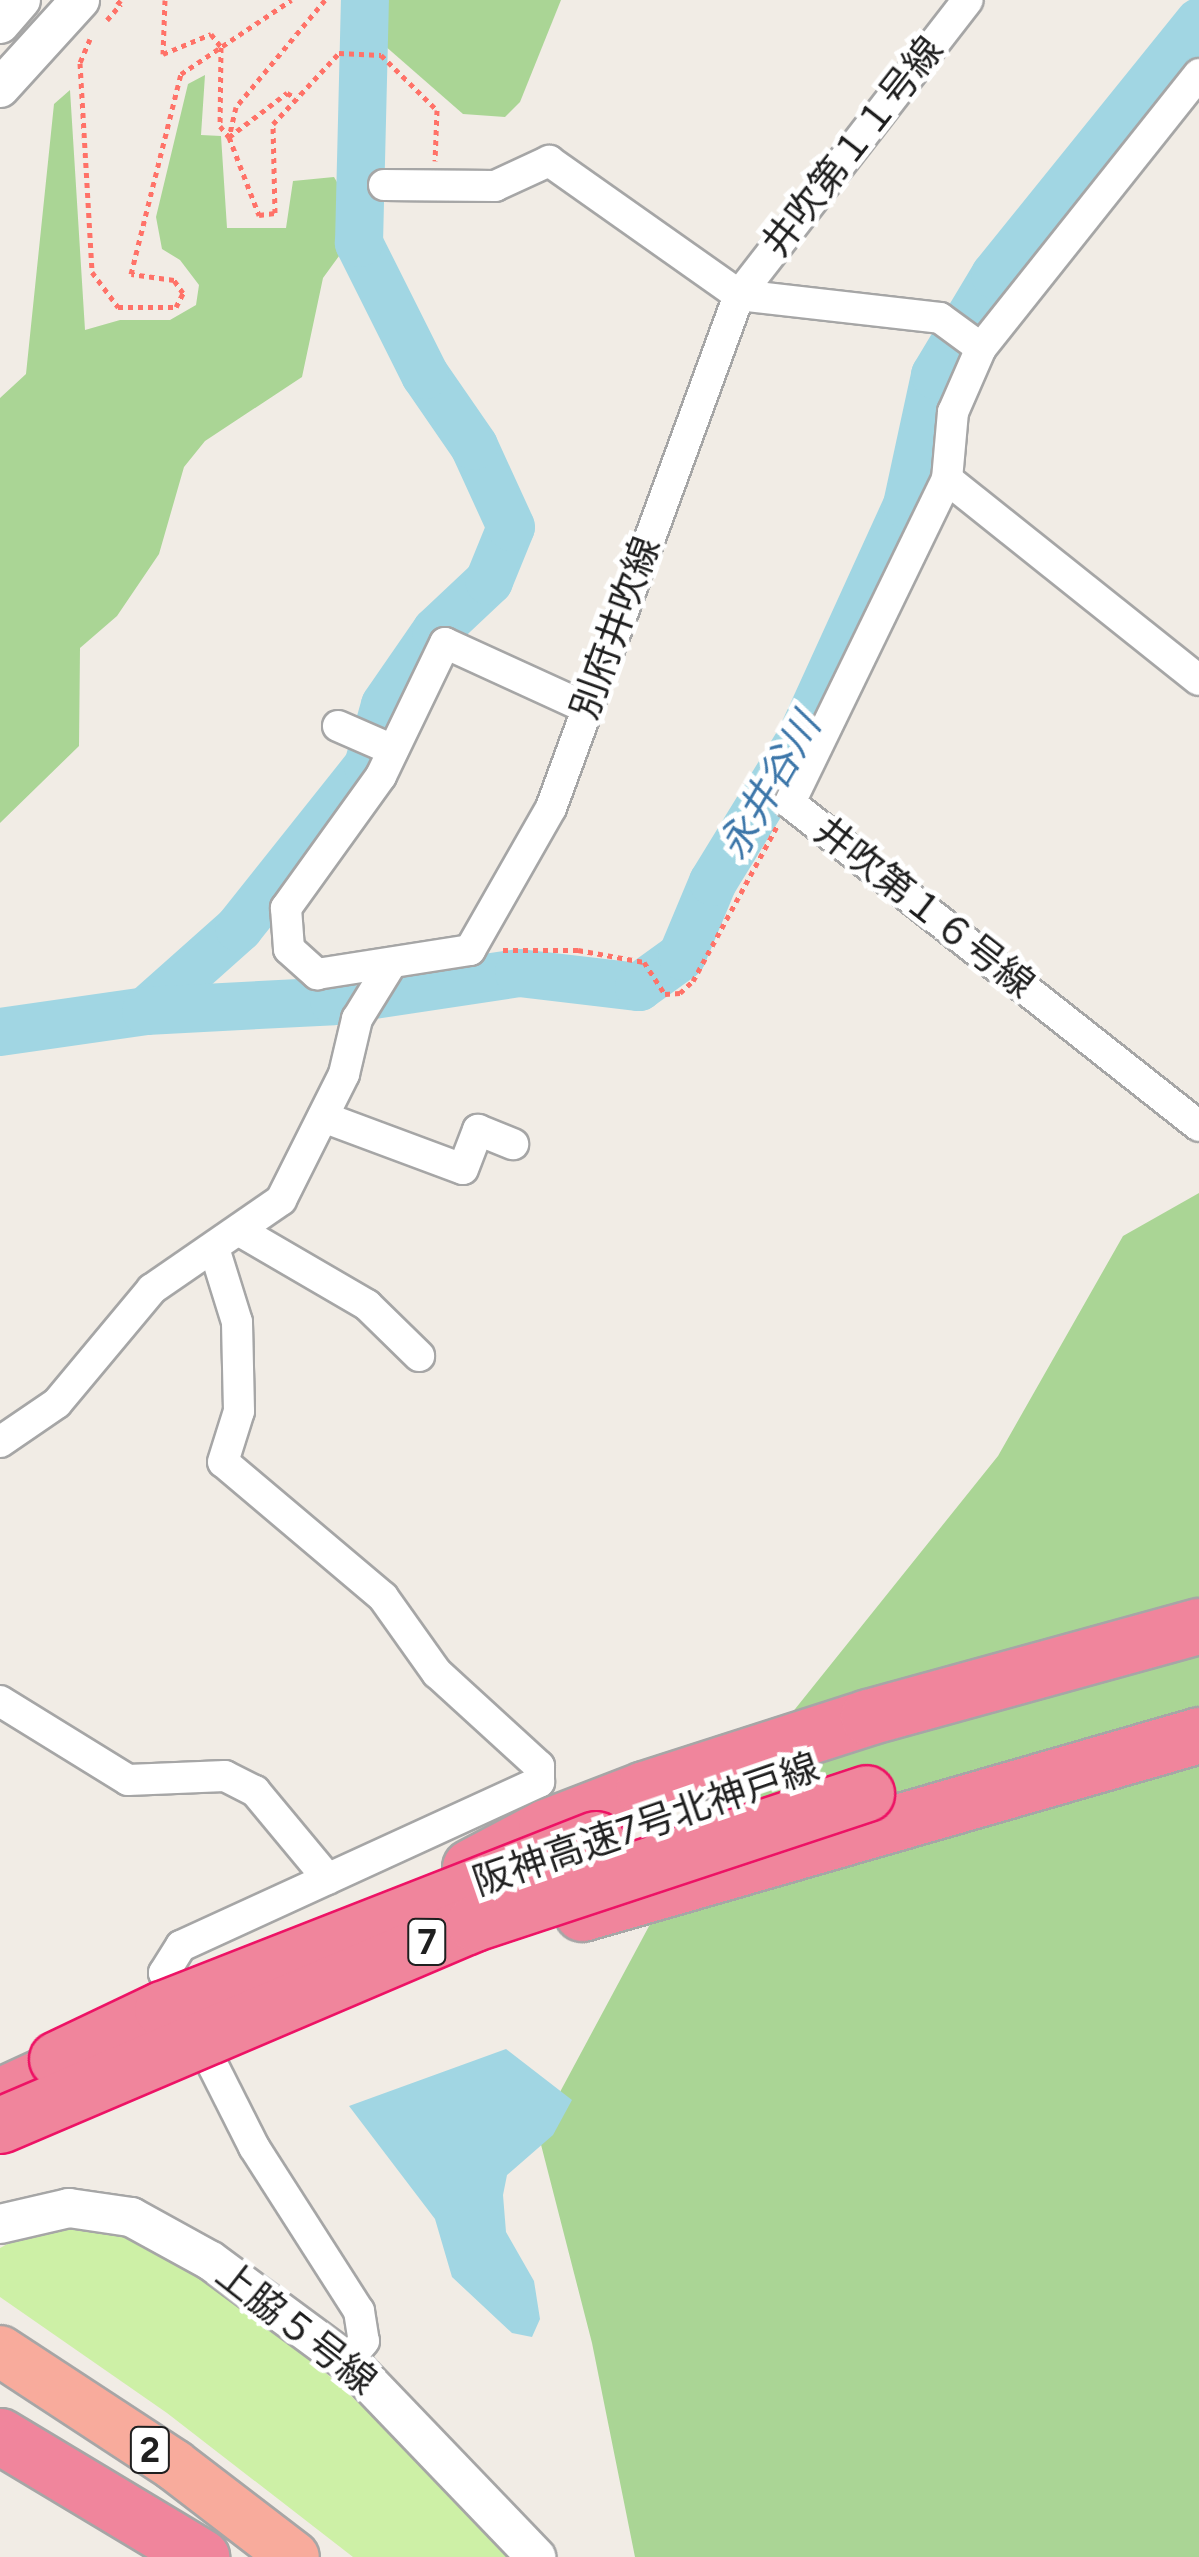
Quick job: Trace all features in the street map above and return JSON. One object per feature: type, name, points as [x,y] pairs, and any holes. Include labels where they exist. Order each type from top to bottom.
[{"type":"highway","points":[[0,2096],[289,1961],[563,1821],[868,1717],[1199,1626]]},
{"type":"highway","name":"阪神高速7号北神戸線","points":[[0,2086],[162,2009],[596,1839],[856,1754],[1199,1659]]},
{"type":"highway","name":"阪神高速7号北神戸線","points":[[0,2125],[474,1923],[866,1793],[1199,1701]]},
{"type":"highway","points":[[0,2114],[300,1983],[581,1914],[1199,1736]]},
{"type":"highway","name":"2","points":[[0,2351],[174,2465],[294,2557]]},
{"type":"highway","points":[[0,2436],[201,2557]]},
{"type":"street","points":[[0,24],[21,0]]},
{"type":"street","points":[[0,88],[80,0]]},
{"type":"street","name":"井吹第１１号線","points":[[739,295],[968,0]]},
{"type":"street","name":"井吹第１６号線","points":[[1199,74],[977,344],[953,412],[947,479],[790,802],[1199,1126]]},
{"type":"street","points":[[384,185],[495,186],[549,160],[739,295],[940,318],[977,344]]},
{"type":"street","name":"別府井吹線","points":[[470,950],[551,808],[739,295]]},
{"type":"street","points":[[947,479],[1199,680]]},
{"type":"street","points":[[470,950],[389,967],[317,974],[289,948],[286,908],[369,740],[445,643],[587,708]]},
{"type":"street","points":[[0,1442],[56,1403],[152,1289],[281,1200],[323,1117],[358,1019],[389,967]]},
{"type":"street","points":[[323,1117],[463,1169],[478,1130],[512,1144]]},
{"type":"street","points":[[240,1231],[367,1305],[418,1356]]},
{"type":"street","points":[[184,2010],[164,1973],[181,1946],[540,1782],[540,1766],[437,1673],[382,1597],[223,1462],[240,1412],[237,1322],[214,1248]]},
{"type":"street","points":[[0,1702],[128,1780],[225,1776],[255,1791],[328,1879]]},
{"type":"street","points":[[201,2042],[254,2147],[359,2311],[364,2341],[347,2361]]},
{"type":"street","name":"上脇５号線","points":[[0,2224],[69,2208],[131,2217],[210,2261],[347,2361],[536,2557]]},
{"type":"path","points":[[129,0],[118,2],[90,40],[80,63],[92,272],[118,306],[176,306],[182,293],[174,280],[131,274],[181,74],[291,0]]},
{"type":"path","points":[[165,0],[163,54],[211,34],[221,47],[220,126],[229,137],[259,215],[275,213],[273,124],[339,52],[382,55],[437,110],[434,185]]},
{"type":"path","points":[[229,137],[236,107],[325,0]]},
{"type":"path","points":[[229,137],[287,93],[296,98]]},
{"type":"path","points":[[470,950],[578,950],[644,962],[665,994],[693,981],[790,802]]},
{"type":"green space","points":[[377,0],[561,0],[520,102],[505,117],[463,114],[376,38]]},
{"type":"green space","points":[[205,75],[201,135],[221,136],[227,228],[286,228],[293,181],[334,177],[344,194],[347,245],[323,278],[302,377],[205,441],[184,467],[159,554],[117,616],[80,648],[79,746],[0,823],[0,398],[26,374],[54,104],[70,90],[85,330],[120,320],[170,320],[196,305],[199,285],[180,260],[162,249],[156,217],[188,84]]},
{"type":"green space","points":[[1199,1193],[1199,2557],[635,2557],[592,2343],[538,2133],[706,1820],[998,1456],[1123,1236]]},
{"type":"green space","points":[[43,2225],[100,2227],[147,2241],[300,2349],[444,2482],[510,2557],[353,2557],[167,2413],[0,2297],[0,2248]]},
{"type":"water","points":[[506,2049],[572,2100],[553,2135],[507,2175],[503,2195],[506,2232],[534,2281],[540,2319],[532,2337],[512,2333],[452,2277],[435,2219],[349,2106]]},
{"type":"waterway","points":[[146,1011],[239,928],[368,766],[385,705],[436,631],[489,581],[511,527],[474,446],[425,375],[359,243],[365,0]]},
{"type":"waterway","name":"永井谷川","points":[[0,1032],[146,1011],[334,1001],[519,973],[639,987],[682,956],[713,882],[800,740],[907,505],[935,375],[995,275],[1199,22]]}]
